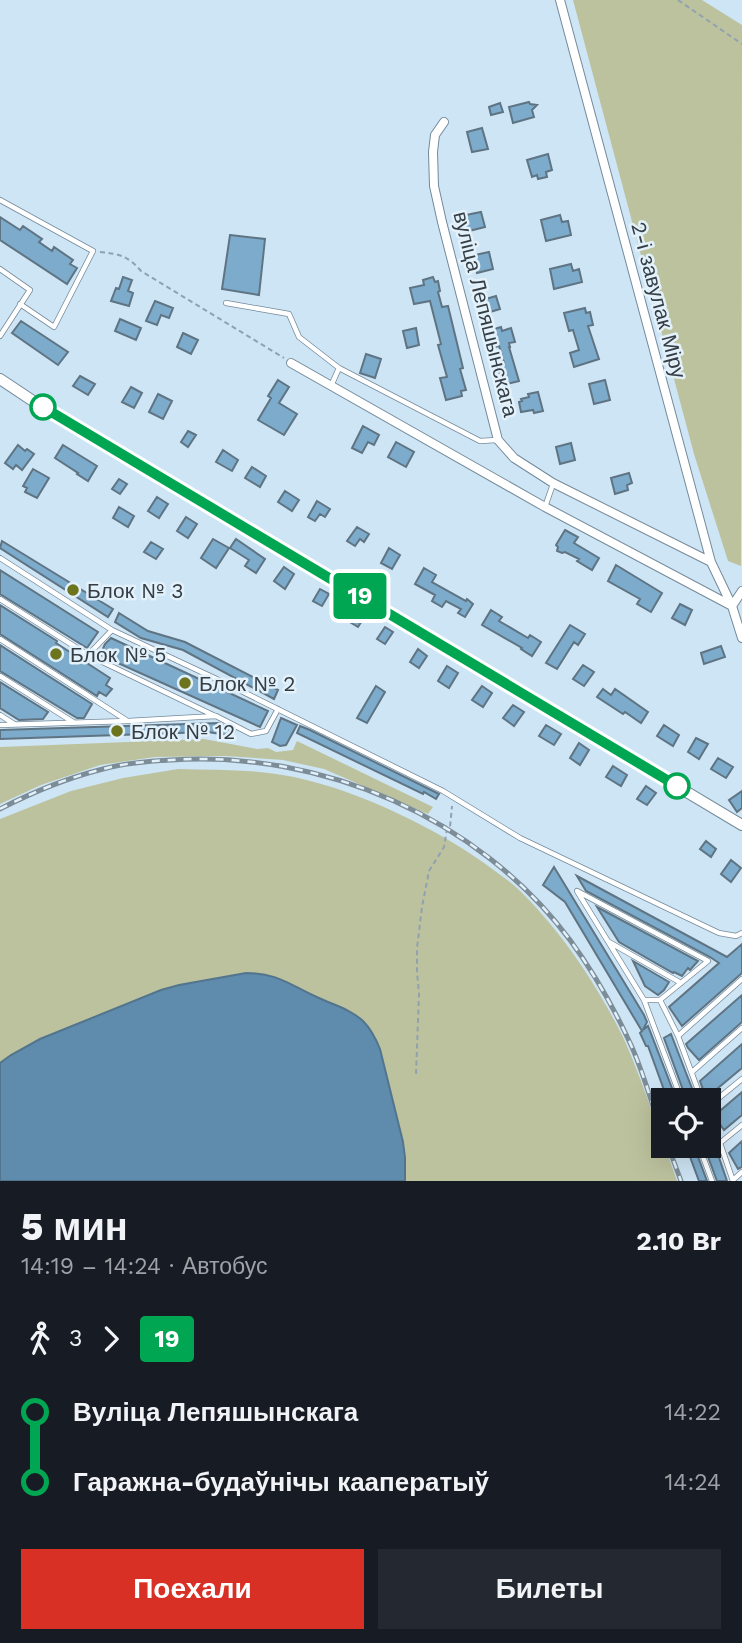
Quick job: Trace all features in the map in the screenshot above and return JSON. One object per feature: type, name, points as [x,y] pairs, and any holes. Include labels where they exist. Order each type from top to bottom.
[{"type":"street","name":"2-і завулак Міру","points":[[560,0],[711,562],[732,606],[742,638]]},
{"type":"street","name":"вуліца Лепяшынскага","points":[[444,122],[435,135],[434,186],[498,440],[514,458],[553,483],[711,562]]},
{"type":"street","points":[[291,362],[545,507],[732,606],[742,591]]},
{"type":"street","points":[[0,379],[742,825]]},
{"type":"lane","points":[[0,200],[93,251],[54,327],[20,304]]},
{"type":"lane","points":[[0,270],[30,290],[0,336]]},
{"type":"lane","points":[[226,303],[289,314],[299,337],[339,368],[480,441],[498,440]]},
{"type":"lane","points":[[331,386],[339,368]]},
{"type":"lane","points":[[545,507],[553,483]]},
{"type":"lane","points":[[0,558],[112,630],[278,709],[453,798],[520,838],[719,933],[736,936],[742,933]]},
{"type":"lane","points":[[0,599],[88,655],[251,734],[266,731],[278,709]]},
{"type":"lane","points":[[88,655],[112,630]]},
{"type":"lane","points":[[0,639],[128,721]]},
{"type":"lane","points":[[0,676],[74,723]]},
{"type":"lane","points":[[0,715],[15,725]]},
{"type":"lane","points":[[0,725],[216,716]]},
{"type":"lane","points":[[644,1000],[660,1000],[708,961],[577,891],[644,1000],[677,1088]]},
{"type":"lane","points":[[608,941],[681,983]]},
{"type":"lane","points":[[678,1036],[742,979]]},
{"type":"lane","points":[[660,1000],[678,1036],[698,1088]]},
{"type":"lane","points":[[692,1072],[742,1028]]},
{"type":"lane","points":[[721,1096],[742,1079]]},
{"type":"lane","points":[[721,1142],[742,1125]]},
{"type":"lane","points":[[721,1146],[733,1180],[742,1172]]},
{"type":"lane","points":[[703,1158],[712,1181]]},
{"type":"path","points":[[678,0],[742,44]]},
{"type":"path","points":[[93,251],[116,254],[130,260],[141,271],[291,362]]},
{"type":"path","points":[[416,1074],[419,994],[416,972],[422,907],[429,871],[444,847],[447,829],[450,827],[453,798]]},
{"type":"green space","points":[[573,0],[702,0],[742,25],[741,566],[728,561],[694,454]]},
{"type":"green space","points":[[204,739],[257,749],[268,748],[276,752],[293,750],[297,741],[433,807],[428,814],[324,769],[283,760],[226,756],[155,757],[100,765],[41,785],[0,804],[0,747]]},
{"type":"green space","points":[[178,769],[236,770],[294,777],[372,802],[425,827],[474,856],[532,903],[589,977],[623,1037],[651,1107],[651,1158],[669,1158],[677,1181],[0,1181],[0,819],[71,791],[123,778]]},
{"type":"water","points":[[246,973],[267,975],[284,981],[347,1010],[368,1027],[380,1049],[403,1142],[405,1181],[0,1181],[0,1063],[40,1039],[161,990]]},
{"type":"building","points":[[529,102],[537,105],[532,110],[534,117],[513,123],[509,107]]},
{"type":"building","points":[[500,103],[503,112],[491,115],[489,107]]},
{"type":"building","points":[[482,128],[488,149],[472,152],[467,132]]},
{"type":"building","points":[[548,154],[552,170],[546,172],[547,177],[532,177],[527,160]]},
{"type":"building","points":[[481,212],[485,227],[465,232],[461,216]]},
{"type":"building","points":[[560,215],[562,222],[568,221],[571,235],[546,241],[541,220]]},
{"type":"building","points":[[0,217],[20,230],[23,226],[42,239],[39,242],[52,251],[54,247],[73,260],[70,264],[77,268],[67,284],[0,240]]},
{"type":"building","points":[[230,235],[265,239],[259,295],[222,289]]},
{"type":"building","points":[[489,252],[493,269],[477,273],[475,255]]},
{"type":"building","points":[[571,264],[573,271],[579,269],[582,282],[554,289],[550,269]]},
{"type":"building","points":[[123,277],[132,280],[128,291],[133,293],[129,306],[111,301]]},
{"type":"building","points":[[433,277],[435,282],[438,281],[442,307],[448,306],[466,390],[461,391],[462,396],[446,400],[440,378],[447,377],[430,301],[414,304],[410,288],[424,285],[423,280]]},
{"type":"building","points":[[496,296],[500,309],[490,312],[486,307],[481,308],[479,301]]},
{"type":"building","points":[[155,301],[173,308],[169,318],[161,315],[157,325],[146,321]]},
{"type":"building","points":[[585,308],[586,313],[590,312],[593,325],[588,326],[599,359],[574,367],[570,353],[579,350],[573,330],[569,331],[564,313]]},
{"type":"building","points":[[120,319],[141,328],[136,340],[115,331]]},
{"type":"building","points":[[21,321],[68,352],[58,365],[12,333]]},
{"type":"building","points":[[501,327],[502,331],[511,328],[515,342],[509,343],[509,347],[519,381],[503,385],[497,365],[504,363],[499,346],[495,347],[491,330]]},
{"type":"building","points":[[416,328],[419,345],[407,348],[403,331]]},
{"type":"building","points":[[183,333],[198,340],[191,354],[177,347]]},
{"type":"building","points":[[366,354],[381,359],[375,378],[360,373]]},
{"type":"building","points":[[80,376],[95,384],[88,395],[73,386]]},
{"type":"building","points":[[278,380],[289,387],[279,403],[297,414],[284,435],[258,420]]},
{"type":"building","points":[[605,380],[610,400],[594,404],[589,384]]},
{"type":"building","points":[[131,387],[142,393],[134,408],[122,402]]},
{"type":"building","points":[[538,392],[543,411],[521,412],[521,399]]},
{"type":"building","points":[[158,394],[172,401],[163,419],[149,412]]},
{"type":"building","points":[[363,426],[379,435],[374,445],[368,442],[362,453],[352,448]]},
{"type":"building","points":[[188,431],[196,435],[188,447],[181,442]]},
{"type":"building","points":[[396,442],[414,452],[406,467],[388,457]]},
{"type":"building","points":[[571,443],[575,460],[560,464],[556,447]]},
{"type":"building","points":[[18,445],[34,454],[22,470],[16,465],[13,469],[5,463]]},
{"type":"building","points":[[63,445],[97,466],[88,481],[55,458]]},
{"type":"building","points":[[223,450],[238,460],[232,471],[216,462]]},
{"type":"building","points":[[252,467],[266,476],[260,487],[245,478]]},
{"type":"building","points":[[33,469],[49,478],[37,498],[25,492],[27,488],[23,486]]},
{"type":"building","points":[[629,473],[632,483],[627,485],[628,490],[615,494],[611,478]]},
{"type":"building","points":[[119,479],[127,484],[120,494],[112,489]]},
{"type":"building","points":[[285,491],[299,500],[292,511],[278,502]]},
{"type":"building","points":[[157,497],[168,504],[159,518],[148,511]]},
{"type":"building","points":[[317,501],[330,509],[325,517],[320,514],[315,521],[308,517]]},
{"type":"building","points":[[119,507],[134,516],[128,527],[113,518]]},
{"type":"building","points":[[186,517],[197,524],[188,538],[177,531]]},
{"type":"building","points":[[357,527],[369,534],[364,542],[360,539],[355,546],[347,541]]},
{"type":"building","points":[[565,530],[578,537],[574,543],[599,558],[592,570],[577,561],[579,559],[557,551],[556,545]]},
{"type":"building","points":[[213,539],[229,548],[216,568],[201,558]]},
{"type":"building","points":[[236,539],[265,559],[256,573],[245,566],[249,560],[230,548]]},
{"type":"building","points":[[2,541],[113,609],[108,617],[0,548]]},
{"type":"building","points":[[151,542],[163,549],[156,559],[144,552]]},
{"type":"building","points":[[389,548],[400,555],[392,569],[381,563]]},
{"type":"building","points":[[616,565],[662,593],[651,612],[637,604],[640,599],[608,581]]},
{"type":"building","points":[[284,567],[294,574],[285,589],[274,581]]},
{"type":"building","points":[[424,568],[436,575],[432,582],[473,604],[465,617],[458,613],[461,609],[446,601],[442,607],[432,601],[435,595],[415,584]]},
{"type":"building","points":[[0,570],[98,632],[87,648],[0,594]]},
{"type":"building","points":[[320,589],[329,594],[322,606],[313,601]]},
{"type":"building","points":[[680,604],[692,610],[685,625],[672,618]]},
{"type":"building","name":"Блок № 5","points":[[0,605],[110,678],[106,685],[112,689],[106,696],[99,692],[97,696],[0,634]]},
{"type":"building","points":[[350,607],[365,616],[358,627],[343,618]]},
{"type":"building","points":[[491,610],[502,617],[499,621],[528,638],[530,635],[541,642],[532,656],[482,625]]},
{"type":"building","points":[[119,613],[148,631],[185,642],[278,690],[274,699],[183,650],[141,638],[115,622]]},
{"type":"building","points":[[570,625],[585,634],[578,645],[574,642],[557,669],[546,663]]},
{"type":"building","points":[[385,627],[393,632],[385,644],[377,639]]},
{"type":"building","name":"Блок № 2","points":[[111,638],[268,711],[260,727],[100,655]]},
{"type":"building","points":[[0,645],[92,704],[84,718],[77,718],[0,671]]},
{"type":"building","points":[[721,646],[725,657],[704,664],[701,653]]},
{"type":"building","points":[[418,649],[427,656],[419,668],[410,662]]},
{"type":"building","points":[[583,665],[594,672],[584,686],[573,679]]},
{"type":"building","points":[[447,666],[458,673],[449,688],[438,681]]},
{"type":"building","points":[[0,682],[48,712],[43,719],[19,720],[0,708]]},
{"type":"building","points":[[376,686],[385,692],[367,723],[357,718]]},
{"type":"building","points":[[482,686],[492,693],[483,707],[472,700]]},
{"type":"building","points":[[603,689],[611,695],[615,689],[648,712],[641,723],[597,697]]},
{"type":"building","points":[[513,705],[524,712],[514,726],[503,718]]},
{"type":"building","points":[[281,718],[297,725],[286,745],[280,746],[272,742]]},
{"type":"building","name":"Блок № 12","points":[[219,723],[235,731],[232,736],[208,732],[0,739],[0,730]]},
{"type":"building","points":[[546,725],[561,734],[554,745],[539,736]]},
{"type":"building","points":[[664,725],[679,735],[673,746],[657,736]]},
{"type":"building","points":[[300,726],[439,794],[436,799],[424,792],[423,794],[297,733]]},
{"type":"building","points":[[696,738],[708,744],[699,759],[688,752]]},
{"type":"building","points":[[579,743],[589,750],[580,765],[570,758]]},
{"type":"building","points":[[718,758],[733,767],[726,778],[711,769]]},
{"type":"building","points":[[613,766],[627,775],[621,786],[606,777]]},
{"type":"building","points":[[646,786],[656,793],[647,805],[637,799]]},
{"type":"building","points":[[742,791],[742,808],[737,812],[729,800]]},
{"type":"building","points":[[706,841],[716,849],[711,857],[700,849]]},
{"type":"building","points":[[731,860],[741,868],[731,882],[721,874]]},
{"type":"building","points":[[554,867],[644,1015],[647,1022],[643,1030],[648,1026],[672,1088],[663,1088],[648,1046],[640,1033],[642,1031],[565,902],[543,885]]},
{"type":"building","points":[[577,876],[727,957],[742,944],[742,973],[682,1026],[669,1007],[719,963],[586,891]]},
{"type":"building","points":[[597,907],[698,961],[682,976],[673,973],[619,942]]},
{"type":"building","points":[[633,961],[669,982],[664,990],[658,995],[645,986]]},
{"type":"building","points":[[742,995],[742,1022],[699,1060],[686,1044]]},
{"type":"building","points":[[671,1034],[692,1088],[682,1088],[664,1038]]},
{"type":"building","points":[[742,1044],[742,1068],[718,1088],[702,1088],[700,1081]]},
{"type":"building","points":[[742,1092],[742,1115],[724,1130],[721,1126],[721,1110]]},
{"type":"building","points":[[742,1141],[742,1167],[738,1169],[729,1153]]},
{"type":"building","points":[[690,1158],[698,1158],[707,1181],[699,1181]]},
{"type":"building","points":[[708,1158],[719,1158],[727,1181],[717,1181]]},
{"type":"railway","points":[[0,809],[50,786],[90,773],[128,764],[171,760],[228,760],[284,767],[340,780],[393,800],[444,827],[490,859],[533,897],[570,940],[595,977],[625,1032],[651,1100]]},
{"type":"railway","points":[[672,1158],[681,1181]]},
{"type":"bus line","name":"19","points":[[43,407],[677,786]]},
{"type":"place","name":"Блок № 3","points":[[73,590]]},
{"type":"place","name":"Блок № 5","points":[[56,654]]},
{"type":"place","name":"Блок № 2","points":[[185,683]]},
{"type":"place","name":"Блок № 12","points":[[117,731]]}]
